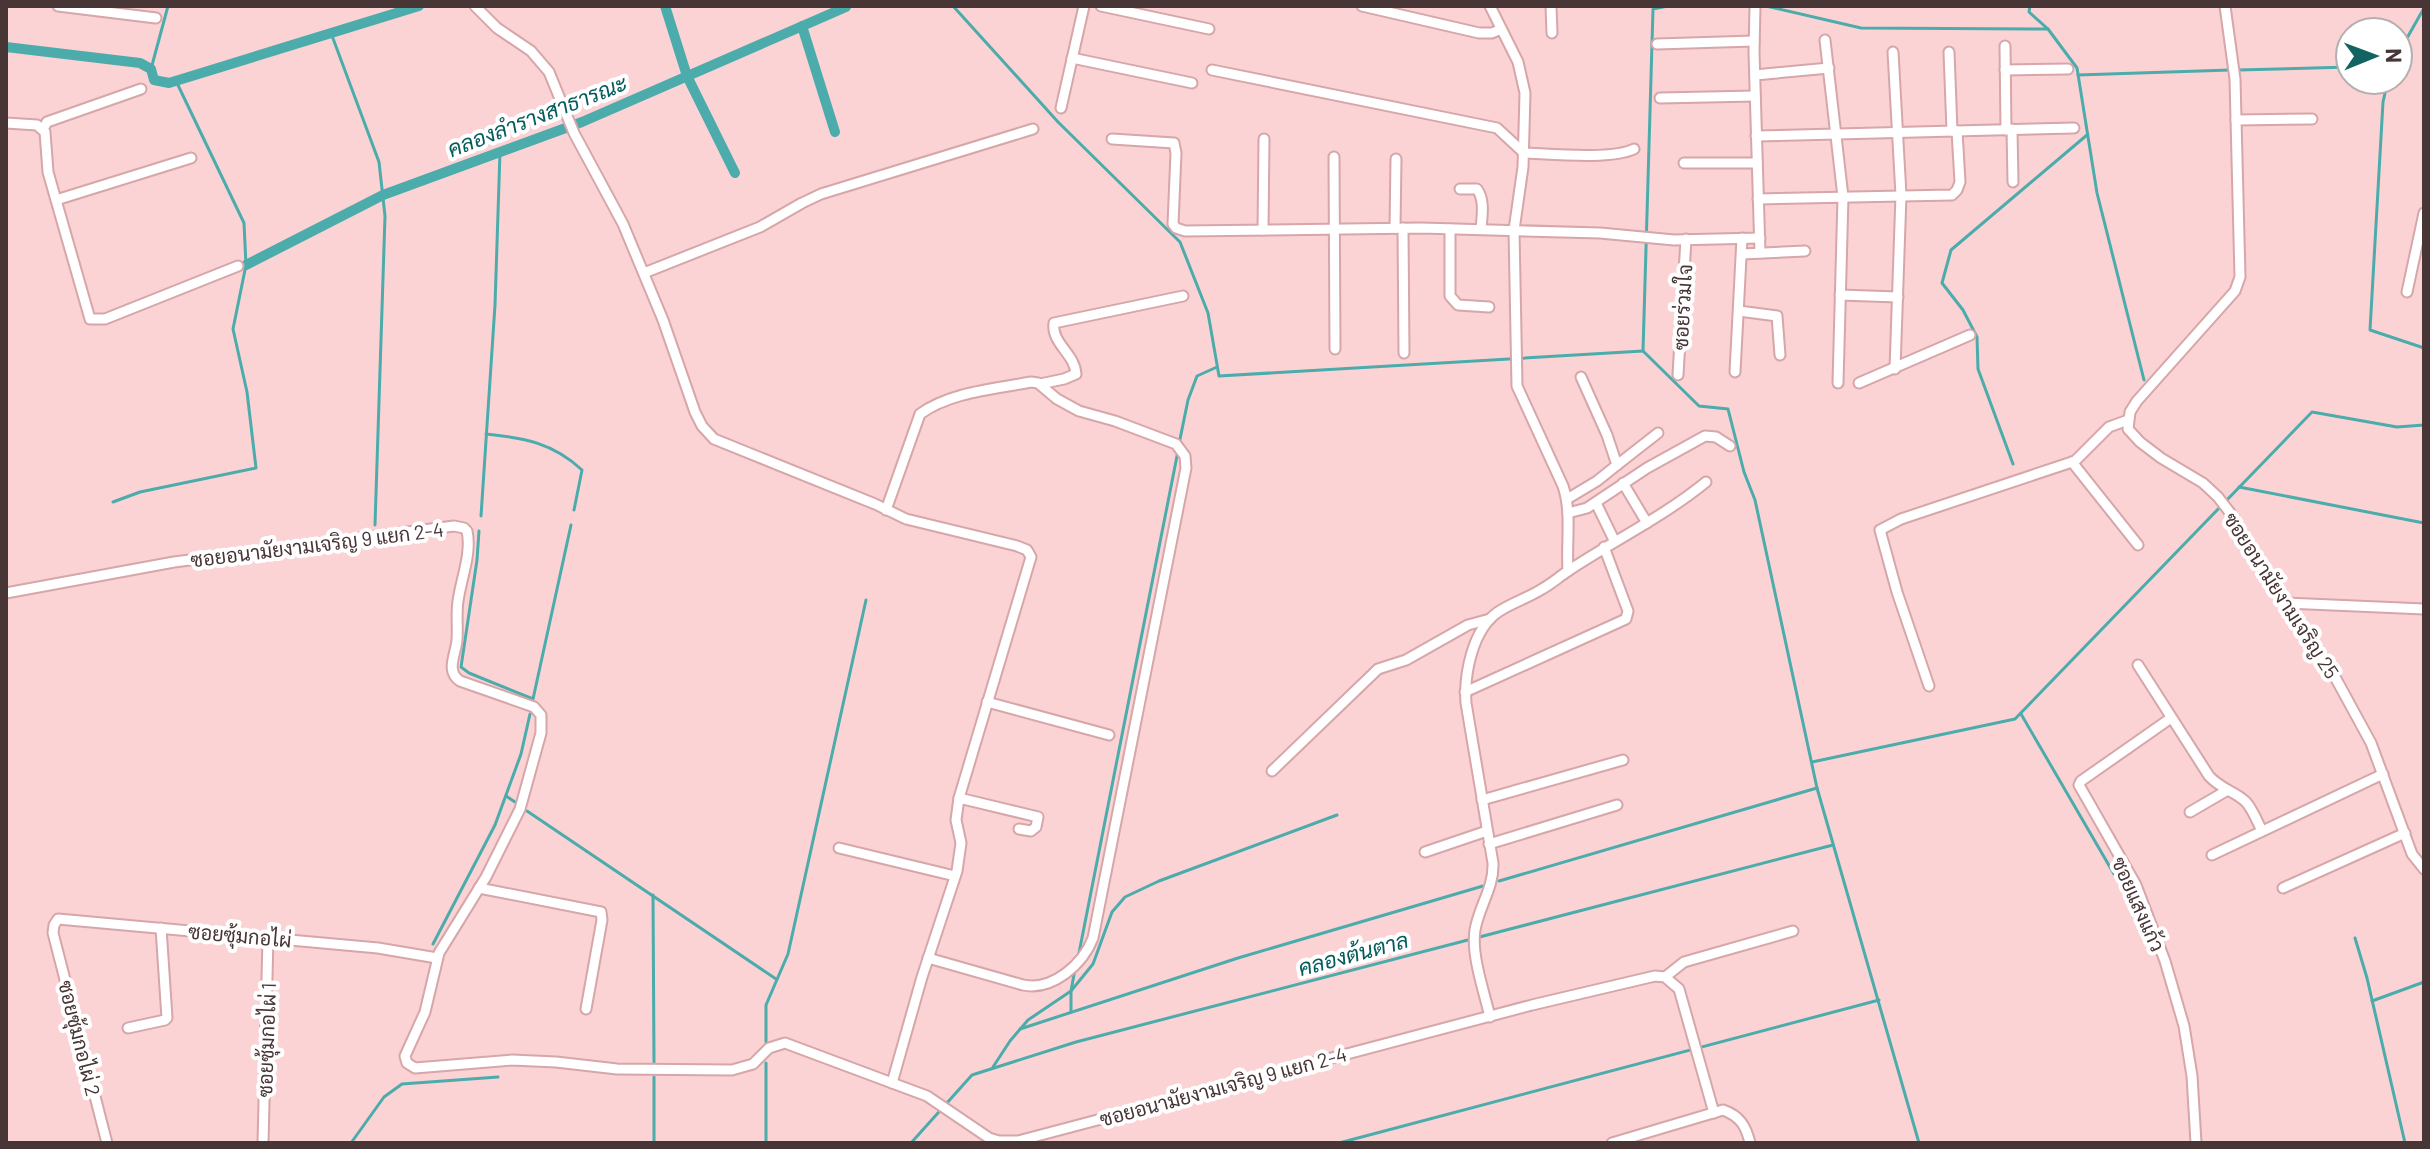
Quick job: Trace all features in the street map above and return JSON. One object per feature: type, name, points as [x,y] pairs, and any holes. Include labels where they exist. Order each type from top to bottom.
[{"type":"street","points":[[58,6],[156,18]]},
{"type":"street","points":[[475,6],[497,28],[531,51],[549,72],[574,133],[623,224],[663,320],[695,412],[707,433],[714,439],[906,519],[1017,546],[1027,550],[1031,557],[959,798],[956,820],[961,843],[955,876],[892,1083]]},
{"type":"street","points":[[1061,108],[1084,6]]},
{"type":"street","points":[[1101,6],[1209,29]]},
{"type":"street","points":[[1362,6],[1479,33],[1501,29]]},
{"type":"street","points":[[1490,6],[1518,62],[1525,99],[1524,153],[1514,230],[1517,386],[1567,499],[1568,571]]},
{"type":"street","points":[[1551,6],[1552,33]]},
{"type":"street","points":[[1929,686],[1880,530],[1901,519],[2082,457],[2109,427],[2128,420],[2137,401],[2235,291],[2240,266],[2235,79],[2225,6]]},
{"type":"street","points":[[1754,11],[1760,253]]},
{"type":"street","points":[[1825,40],[1843,197],[1838,383]]},
{"type":"street","points":[[1657,44],[1754,41]]},
{"type":"street","points":[[2005,46],[2013,182]]},
{"type":"street","points":[[1893,52],[1901,195],[1895,369]]},
{"type":"street","points":[[1758,199],[1955,193],[1960,182],[1949,52]]},
{"type":"street","points":[[1072,58],[1192,83]]},
{"type":"street","points":[[1755,75],[1829,68]]},
{"type":"street","points":[[2005,70],[2068,69]]},
{"type":"street","points":[[1212,70],[1497,128],[1524,153],[1626,153],[1634,149]]},
{"type":"street","points":[[43,129],[47,122],[141,89]]},
{"type":"street","points":[[1660,98],[1755,96]]},
{"type":"street","points":[[2236,120],[2312,119]]},
{"type":"street","points":[[6,123],[37,125],[45,132],[48,172],[90,319],[105,319],[238,266]]},
{"type":"street","points":[[1756,136],[2074,128]]},
{"type":"street","points":[[644,273],[760,227],[821,194],[1033,129]]},
{"type":"street","points":[[1112,139],[1174,143],[1173,224],[1185,231],[1399,228],[1600,233],[1655,239],[1760,238]]},
{"type":"street","points":[[1263,230],[1264,139]]},
{"type":"street","points":[[1334,157],[1335,349]]},
{"type":"street","points":[[56,200],[191,158]]},
{"type":"street","points":[[1396,159],[1404,353]]},
{"type":"street","points":[[1684,163],[1757,163]]},
{"type":"street","points":[[1460,189],[1477,189],[1480,192],[1481,229]]},
{"type":"street","points":[[2407,292],[2424,213]]},
{"type":"street","points":[[1450,229],[1450,296],[1458,305],[1489,307]]},
{"type":"street","points":[[1735,372],[1742,238]]},
{"type":"street","name":"ซอยร่วมใจ","points":[[1678,375],[1686,239]]},
{"type":"street","points":[[1742,254],[1805,251]]},
{"type":"street","points":[[1840,295],[1898,297]]},
{"type":"street","points":[[886,510],[920,414],[931,406],[951,399],[1031,382],[1040,384],[1076,374],[1075,366],[1054,335],[1054,323],[1183,296]]},
{"type":"street","points":[[1739,311],[1777,316],[1780,355]]},
{"type":"street","points":[[1859,383],[1970,335]]},
{"type":"street","points":[[1581,377],[1617,465]]},
{"type":"street","points":[[928,958],[1039,987],[1065,973],[1087,953],[1093,938],[1186,468],[1183,452],[1176,444],[1160,436],[1079,411],[1057,399],[1040,384]]},
{"type":"street","name":"ซอยอนามัยงามเจริญ 25","points":[[2128,420],[2128,429],[2140,442],[2203,483],[2231,514],[2285,603],[2329,666],[2371,743],[2412,854],[2424,869]]},
{"type":"street","points":[[1567,499],[1597,481],[1658,433]]},
{"type":"street","points":[[1568,513],[1596,503],[1623,483],[1705,436],[1711,435],[1730,446]]},
{"type":"street","points":[[2072,462],[2138,545]]},
{"type":"street","points":[[1490,1017],[1475,937],[1492,879],[1493,863],[1465,692],[1482,628],[1498,612],[1542,589],[1614,540],[1681,502],[1706,482]]},
{"type":"street","points":[[1623,483],[1647,523]]},
{"type":"street","points":[[1596,503],[1614,540]]},
{"type":"street","name":"ซอยอนามัยงามเจริญ 9 แยก 2-4","points":[[6,593],[186,561],[454,526],[467,531],[469,542],[457,604],[453,672],[460,681],[534,707],[541,715],[542,722],[538,751],[520,809],[479,888],[437,958],[425,1012],[405,1056],[407,1063],[415,1068],[535,1060],[617,1069],[732,1070],[753,1064],[769,1048],[785,1043],[892,1083],[943,1106],[989,1138],[1018,1141],[1490,1017],[1655,976],[1665,977]]},
{"type":"street","points":[[1465,692],[1626,619],[1628,611],[1604,547]]},
{"type":"street","points":[[2285,603],[2424,609]]},
{"type":"street","points":[[1272,771],[1378,669],[1406,660],[1468,625],[1490,619]]},
{"type":"street","points":[[2138,665],[2209,776],[2219,787],[2244,799],[2262,831]]},
{"type":"street","points":[[987,702],[1109,735]]},
{"type":"street","name":"ซอยแสงแก้ว","points":[[2171,718],[2079,785],[2136,885],[2165,961],[2184,1026],[2192,1076],[2196,1143]]},
{"type":"street","points":[[1482,800],[1623,760]]},
{"type":"street","points":[[2212,855],[2383,774]]},
{"type":"street","points":[[2190,812],[2226,791]]},
{"type":"street","points":[[959,798],[1038,817],[1036,827],[1031,831],[1019,829]]},
{"type":"street","points":[[1489,844],[1617,805]]},
{"type":"street","points":[[1425,852],[1487,831]]},
{"type":"street","points":[[2283,888],[2405,833]]},
{"type":"street","points":[[839,848],[955,876]]},
{"type":"street","points":[[479,888],[601,912],[586,1009]]},
{"type":"street","name":"ซอยซุ้มกอไผ่","points":[[53,933],[55,921],[65,919],[378,948],[437,958]]},
{"type":"street","points":[[128,1028],[167,1018],[161,928]]},
{"type":"street","points":[[1714,1113],[1679,989],[1665,977],[1684,962],[1793,931]]},
{"type":"street","name":"ซอยซุ้มกอไผ่ 2","points":[[53,933],[107,1143]]},
{"type":"street","name":"ซอยซุ้มกอไผ่ 1","points":[[263,1143],[268,937]]},
{"type":"street","points":[[1612,1143],[1723,1110],[1740,1118],[1750,1143]]},
{"type":"waterway","points":[[151,69],[168,6]]},
{"type":"waterway","points":[[6,47],[140,63],[151,69],[154,80],[169,83],[419,6]]},
{"type":"waterway","points":[[665,6],[687,76],[735,173]]},
{"type":"waterway","points":[[953,6],[1058,122],[1180,242],[1208,313],[1219,376],[1643,351]]},
{"type":"waterway","points":[[1668,6],[1653,9],[1643,351],[1699,406],[1728,409],[1744,472],[1755,500],[1817,788],[1919,1143]]},
{"type":"waterway","points":[[1766,6],[1861,28],[2048,29],[2029,12],[2030,6]]},
{"type":"waterway","name":"คลองลำรางสาธารณะ","points":[[246,265],[383,195],[582,122],[846,7]]},
{"type":"waterway","points":[[2414,26],[2424,8]]},
{"type":"waterway","points":[[802,26],[835,132]]},
{"type":"waterway","points":[[2048,29],[2077,68],[2097,193],[2144,380]]},
{"type":"waterway","points":[[331,33],[379,162],[385,216],[375,525]]},
{"type":"waterway","points":[[2238,70],[2334,67]]},
{"type":"waterway","points":[[2078,75],[2230,70]]},
{"type":"waterway","points":[[113,502],[140,492],[256,468],[247,392],[233,329],[246,265],[244,223],[176,81]]},
{"type":"waterway","points":[[2384,96],[2370,330],[2424,348]]},
{"type":"waterway","points":[[2013,464],[1978,369],[1977,337],[1963,310],[1942,283],[1951,250],[2087,135]]},
{"type":"waterway","points":[[481,516],[495,305],[500,152]]},
{"type":"waterway","points":[[1179,444],[1188,400],[1197,376],[1217,367]]},
{"type":"waterway","points":[[1812,762],[2015,719],[2312,412],[2397,427],[2424,425]]},
{"type":"waterway","points":[[486,434],[538,443],[582,470],[574,510]]},
{"type":"waterway","points":[[1078,958],[1178,451]]},
{"type":"waterway","points":[[2239,487],[2424,523]]},
{"type":"waterway","points":[[479,531],[461,667],[533,699],[571,525]]},
{"type":"waterway","points":[[766,1042],[766,1005],[788,954],[866,600]]},
{"type":"waterway","points":[[433,944],[495,825],[521,754],[530,714]]},
{"type":"waterway","points":[[2021,714],[2114,874]]},
{"type":"waterway","points":[[1499,881],[1817,788]]},
{"type":"waterway","points":[[506,796],[515,802]]},
{"type":"waterway","points":[[527,811],[776,979]]},
{"type":"waterway","points":[[993,1067],[1028,1020],[1071,991],[1093,964],[1112,912],[1125,897],[1159,881],[1337,815]]},
{"type":"waterway","name":"คลองต้นตาล","points":[[911,1143],[972,1075],[1076,1042],[1833,845]]},
{"type":"waterway","points":[[1020,1029],[1238,958],[1483,886]]},
{"type":"waterway","points":[[653,895],[654,1062]]},
{"type":"waterway","points":[[2355,938],[2405,1143]]},
{"type":"waterway","points":[[1071,1012],[1075,969]]},
{"type":"waterway","points":[[2372,1001],[2424,982]]},
{"type":"waterway","name":"คลองต้นตาล","points":[[1339,1143],[1879,1000]]},
{"type":"waterway","points":[[766,1063],[766,1143]]},
{"type":"waterway","points":[[351,1143],[384,1097],[402,1084],[498,1077]]},
{"type":"waterway","points":[[654,1077],[654,1143]]}]
